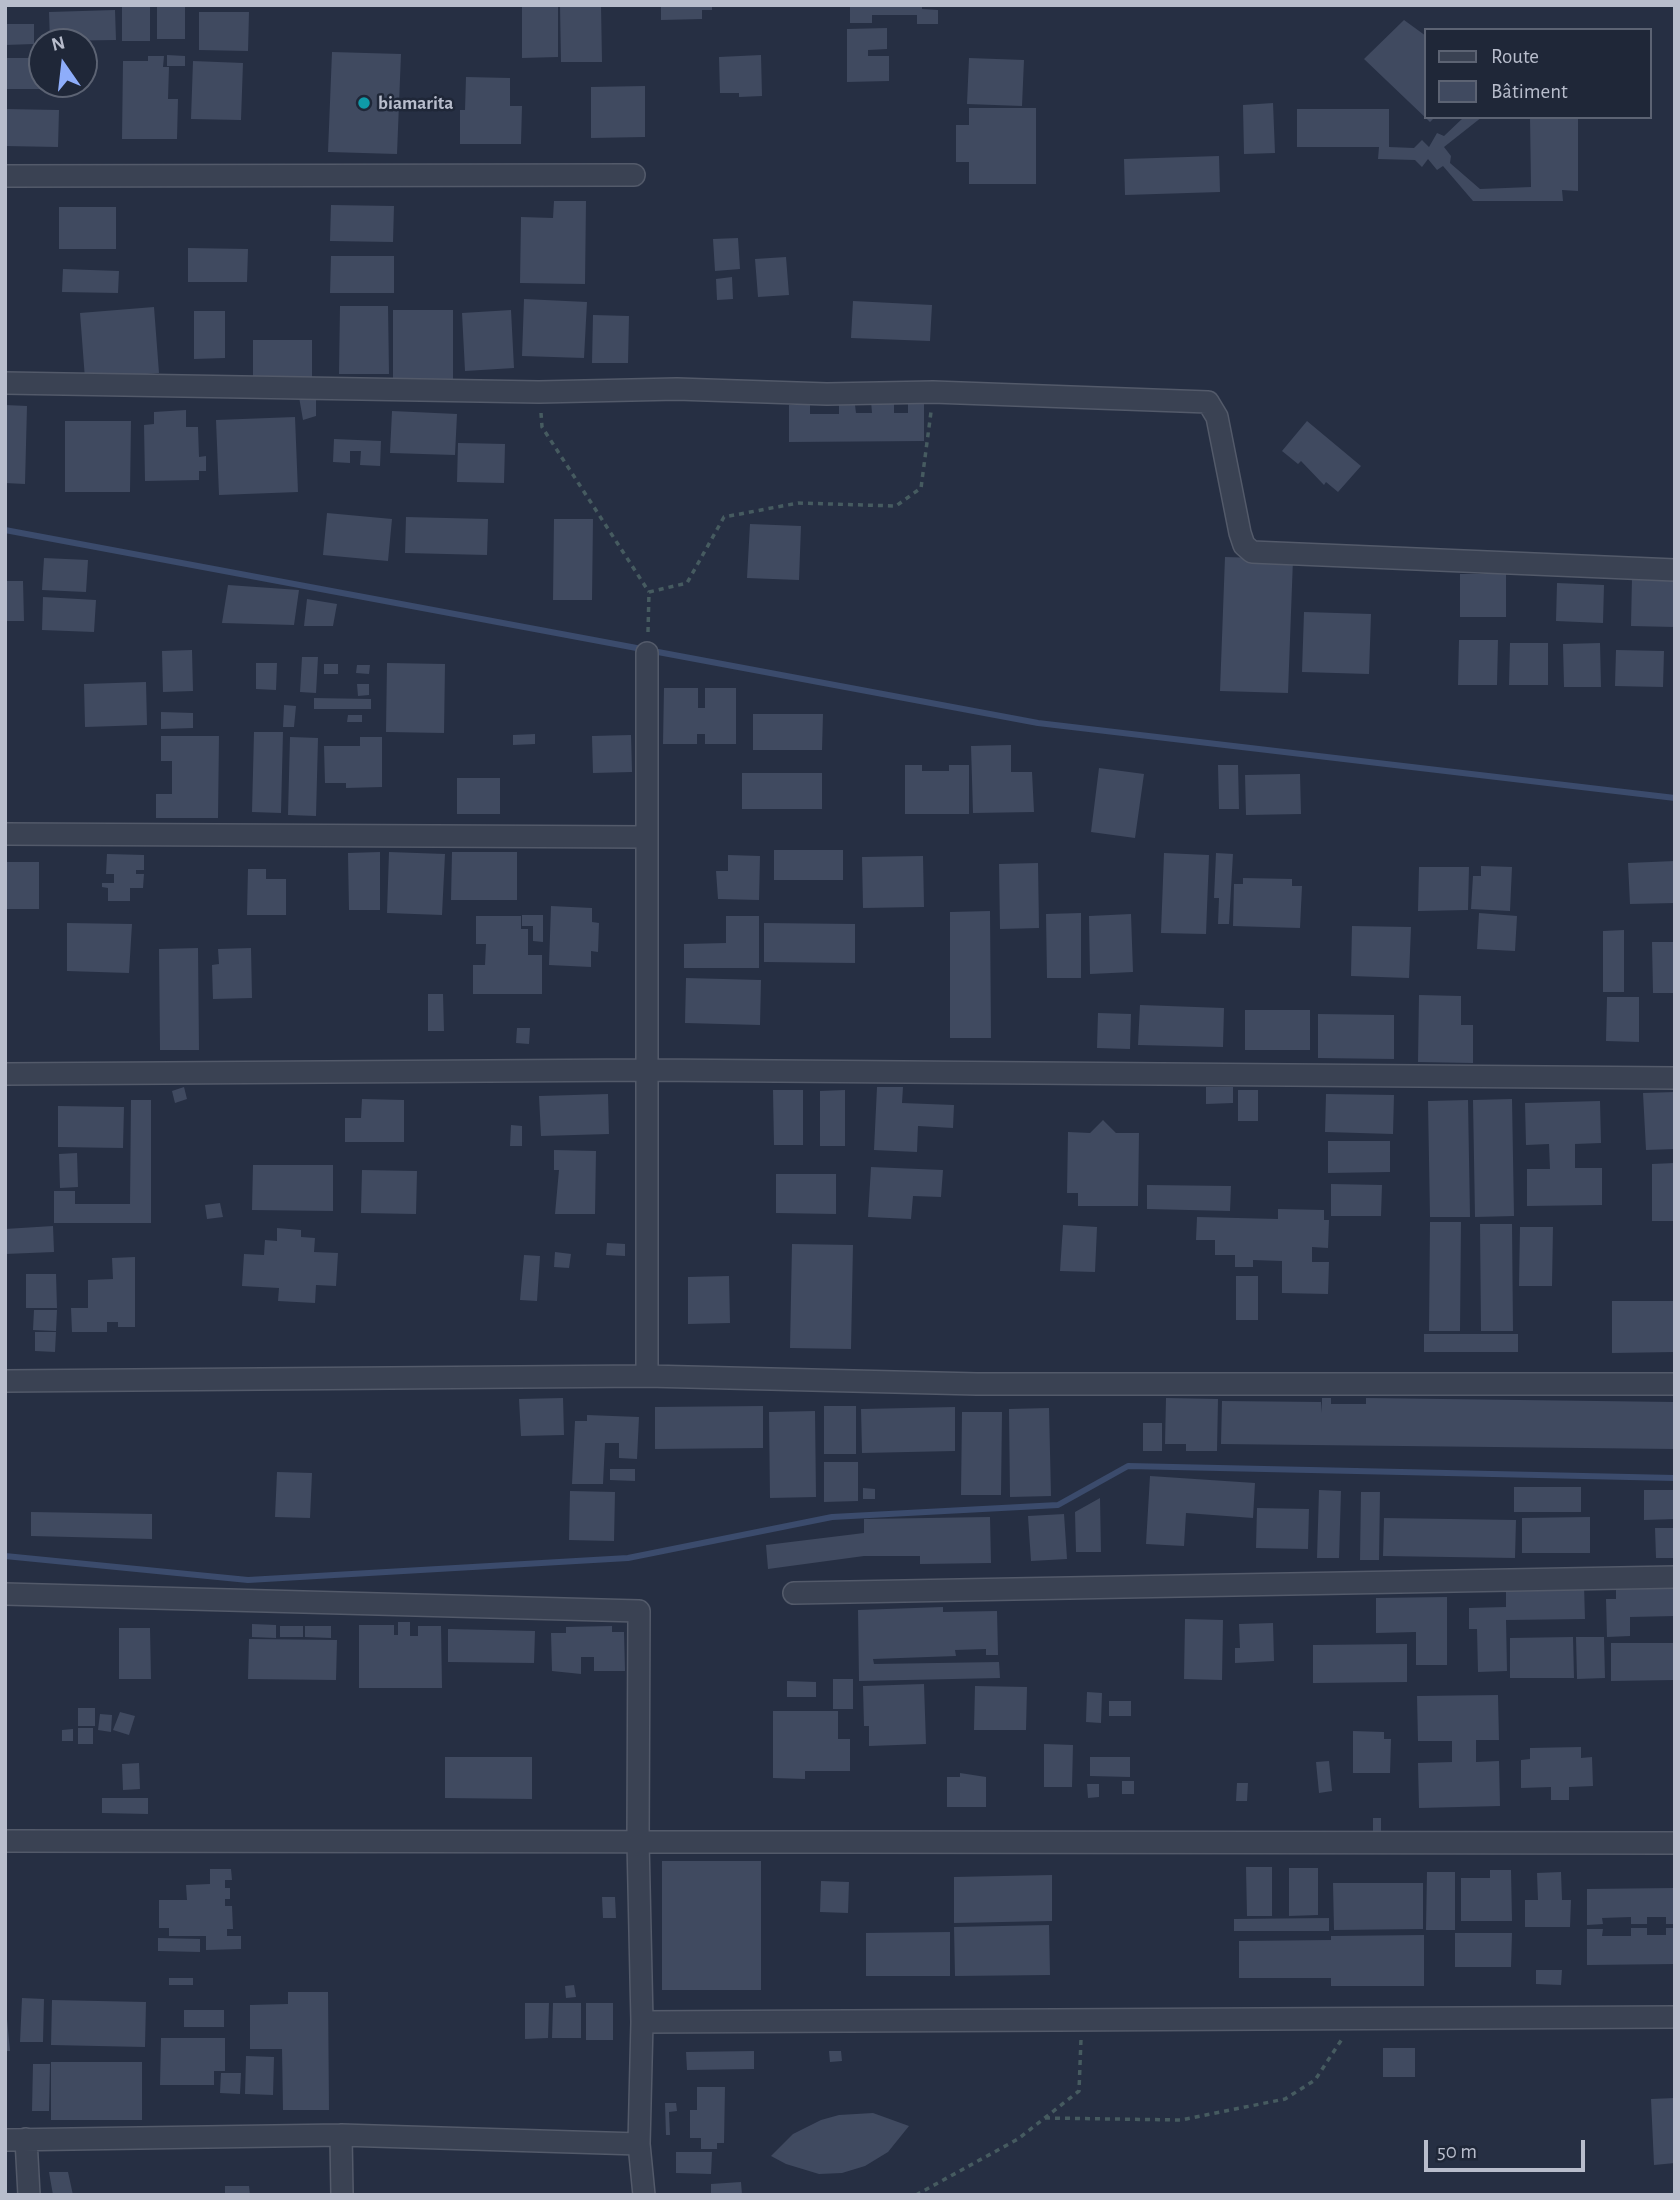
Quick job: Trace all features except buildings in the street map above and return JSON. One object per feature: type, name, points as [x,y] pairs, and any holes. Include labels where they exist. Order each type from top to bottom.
[{"type":"street","points":[[5,176],[634,175]]},
{"type":"street","points":[[5,383],[539,392],[677,389],[827,394],[933,392],[1208,402],[1217,417],[1240,533],[1244,545],[1252,552],[1675,570]]},
{"type":"street","points":[[647,653],[647,1377]]},
{"type":"street","points":[[5,834],[647,838]]},
{"type":"street","points":[[5,1074],[648,1070],[1675,1078]]},
{"type":"street","points":[[5,1381],[647,1377],[977,1384],[1675,1384]]},
{"type":"street","points":[[794,1593],[1675,1577]]},
{"type":"street","points":[[5,1594],[636,1609],[640,1614],[638,1841],[642,2022],[639,2144],[643,2195]]},
{"type":"street","points":[[5,1841],[1675,1843]]},
{"type":"street","points":[[642,2022],[1675,2017]]},
{"type":"street","points":[[29,2195],[16,2139],[341,2135],[639,2144]]},
{"type":"street","points":[[341,2135],[342,2195]]},
{"type":"path","points":[[539,392],[542,427],[649,592],[647,653]]},
{"type":"path","points":[[649,592],[687,583],[724,517],[797,503],[897,506],[921,488],[933,392]]},
{"type":"path","points":[[1045,2118],[1181,2120],[1285,2099],[1315,2080],[1342,2038],[1348,2018]]},
{"type":"path","points":[[916,2195],[1018,2139],[1079,2091],[1083,2019]]},
{"type":"waterway","points":[[5,530],[1038,723],[1675,798]]},
{"type":"waterway","points":[[5,1556],[248,1580],[628,1558],[832,1517],[1058,1505],[1128,1466],[1675,1478]]},
{"type":"place","name":"biamarita","points":[[364,103]]}]
